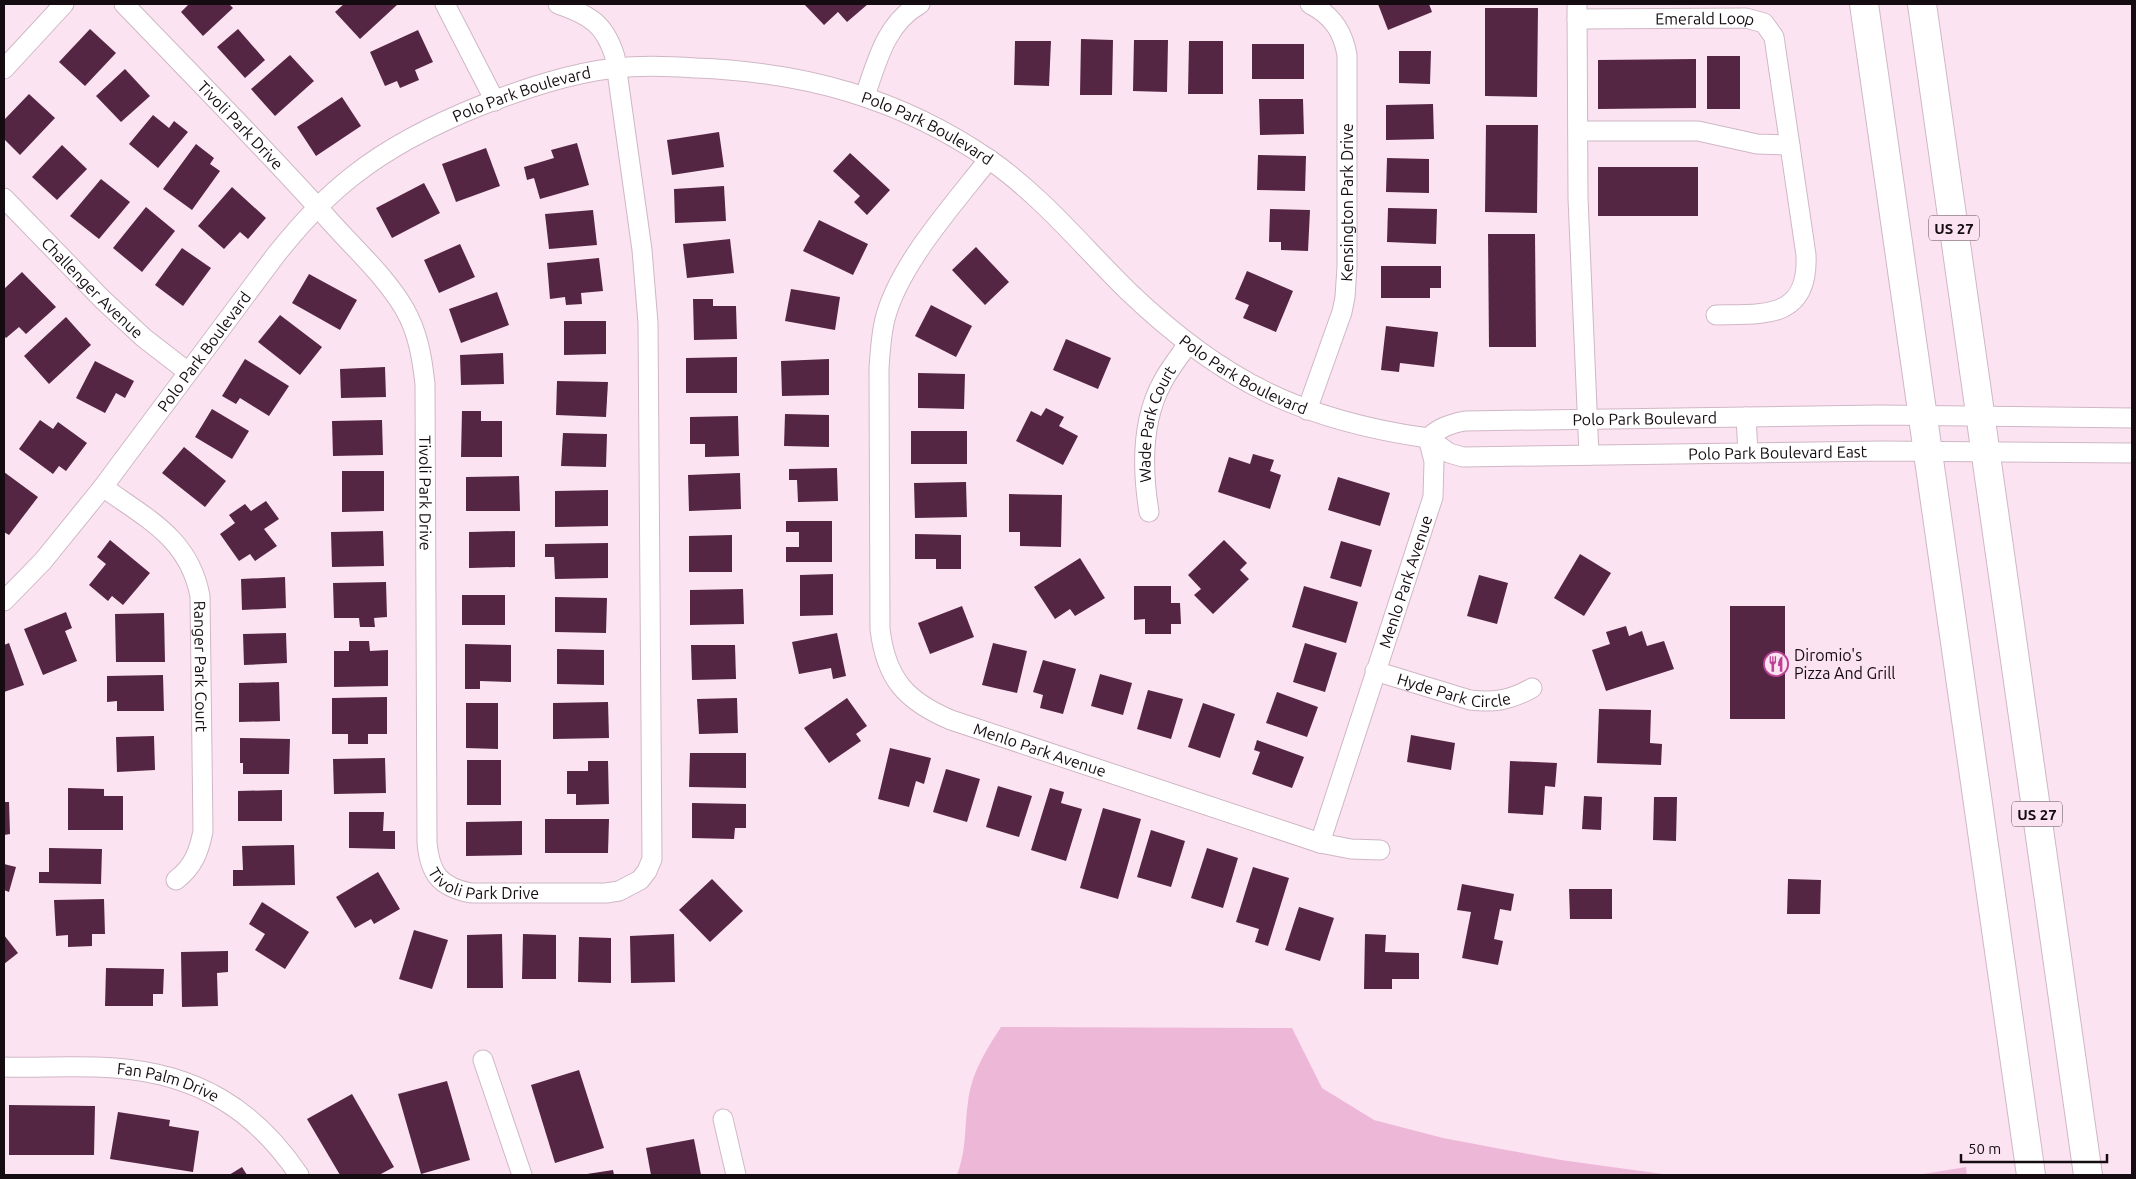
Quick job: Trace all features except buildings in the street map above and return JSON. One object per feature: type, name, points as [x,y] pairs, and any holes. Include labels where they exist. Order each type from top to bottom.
[{"type":"highway","points":[[1864,4],[2031,1175]]},
{"type":"highway","name":"US 27","points":[[1922,4],[2088,1175]]},
{"type":"street","points":[[4,69],[64,4]]},
{"type":"street","name":"Tivoli Park Drive","points":[[124,4],[318,208],[394,293],[410,320],[421,352],[425,394],[427,842],[432,868],[446,886],[470,893],[606,893],[630,886],[640,880],[647,871],[652,859],[649,346],[644,267],[617,68],[611,45],[602,29],[589,17],[562,5]]},
{"type":"street","points":[[445,4],[495,100]]},
{"type":"street","points":[[865,96],[880,53],[892,29],[910,10],[920,4]]},
{"type":"street","name":"Kensington Park Drive","points":[[1307,410],[1342,312],[1347,267],[1347,55],[1340,30],[1331,18],[1310,4]]},
{"type":"street","name":"Emerald Loop","points":[[1589,455],[1578,198],[1577,11],[1746,18],[1764,23],[1774,37],[1806,255],[1803,284],[1794,300],[1779,311],[1769,314],[1716,315]]},
{"type":"street","name":"Polo Park Boulevard","points":[[4,601],[43,562],[103,487],[274,256],[318,208],[354,175],[392,149],[452,118],[495,100],[566,78],[617,68],[675,67],[755,72],[800,79],[865,96],[926,121],[989,159],[1042,202],[1129,292],[1188,344],[1236,377],[1283,400],[1307,410],[1364,428],[1428,438],[1438,429],[1465,421],[1922,415],[1981,416]]},
{"type":"street","points":[[1578,131],[1698,131],[1757,144],[1790,145]]},
{"type":"street","name":"Menlo Park Avenue","points":[[989,159],[934,229],[910,266],[890,304],[882,335],[879,368],[880,629],[884,654],[894,679],[905,693],[918,703],[951,720],[1320,842],[1433,497],[1434,461],[1428,438]]},
{"type":"street","name":"Challenger Avenue","points":[[4,198],[102,299],[144,338],[188,372]]},
{"type":"street","name":"Wade Park Court","points":[[1149,512],[1146,494],[1145,457],[1149,418],[1162,383],[1188,344]]},
{"type":"street","points":[[1981,416],[2132,418]]},
{"type":"street","points":[[1746,417],[1748,453]]},
{"type":"street","name":"Polo Park Boulevard East","points":[[1428,438],[1449,453],[1463,457],[1928,452],[2132,454]]},
{"type":"street","points":[[1434,485],[1441,473],[1463,457]]},
{"type":"street","name":"Ranger Park Court","points":[[103,487],[161,530],[181,548],[195,574],[200,596],[203,831],[197,855],[185,872],[176,880]]},
{"type":"street","name":"Hyde Park Circle","points":[[1376,671],[1470,700],[1486,702],[1502,701],[1518,696],[1532,688]]},
{"type":"street","points":[[1320,842],[1351,849],[1380,850]]},
{"type":"street","points":[[483,1060],[522,1175]]},
{"type":"street","name":"Fan Palm Drive","points":[[4,1068],[113,1068],[150,1072],[186,1083],[222,1100],[258,1125],[273,1140],[299,1175]]},
{"type":"street","points":[[723,1119],[736,1175]]},
{"type":"shaded area","points":[[1001,1027],[1292,1028],[1322,1088],[1374,1120],[1443,1138],[1501,1149],[1561,1160],[1670,1175],[957,1175],[965,1138],[972,1082],[985,1053]]},
{"type":"shaded area","points":[[1966,1167],[1967,1175],[1917,1175]]},
{"type":"place","name":"Diromio's Pizza And Grill","points":[[1776,664]]}]
